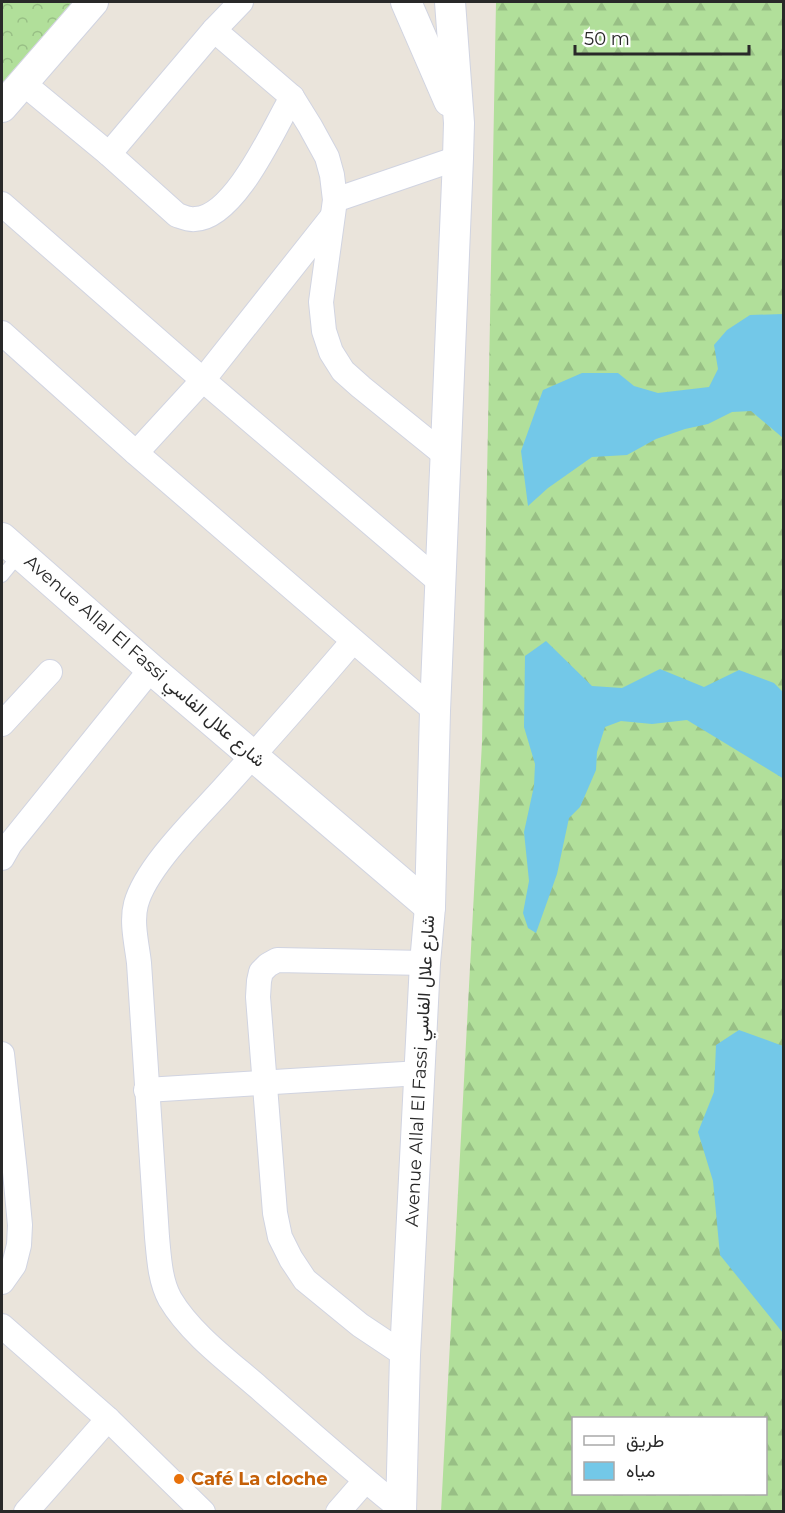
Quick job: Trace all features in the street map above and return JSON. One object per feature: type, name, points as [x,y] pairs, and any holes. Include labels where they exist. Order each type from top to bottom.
[{"type":"street","points":[[2,107],[93,2]]},
{"type":"street","points":[[109,154],[214,30],[241,2]]},
{"type":"street","points":[[406,2],[459,123]]},
{"type":"street","points":[[430,907],[435,711],[459,123],[450,2]]},
{"type":"street","points":[[214,30],[292,97],[327,157],[332,175],[334,208],[321,302],[324,331],[331,352],[343,370],[361,387],[445,455]]},
{"type":"street","points":[[23,83],[109,154],[177,215],[198,220],[221,207],[237,191],[252,170],[292,97]]},
{"type":"street","points":[[136,453],[203,380],[334,208],[458,158]]},
{"type":"street","points":[[2,204],[203,380],[440,582]]},
{"type":"street","points":[[2,333],[136,453],[435,711]]},
{"type":"street","name":"Avenue Allal El Fassi شارع علال الفاسي","points":[[8,556],[152,669],[430,907],[425,963],[405,1356],[401,1510]]},
{"type":"street","points":[[353,641],[154,869],[142,886],[135,906],[135,924],[160,1266],[169,1298],[184,1319],[216,1351],[401,1510]]},
{"type":"street","points":[[2,858],[10,844],[152,669]]},
{"type":"street","points":[[2,724],[50,672]]},
{"type":"street","points":[[405,1356],[360,1325],[305,1280],[280,1237],[275,1213],[258,997],[261,972],[277,960],[425,963]]},
{"type":"street","points":[[2,1054],[20,1225],[20,1245],[14,1265],[2,1282]]},
{"type":"street","points":[[146,1090],[420,1073]]},
{"type":"street","points":[[2,1326],[108,1419],[194,1509]]},
{"type":"street","points":[[26,1512],[108,1419]]},
{"type":"street","points":[[338,1512],[365,1481]]},
{"type":"green space","points":[[2,2],[72,2],[2,83]]},
{"type":"green space","points":[[496,2],[783,2],[783,1511],[441,1512],[482,742]]},
{"type":"water","points":[[783,314],[783,438],[751,411],[732,412],[708,424],[656,439],[627,455],[592,457],[548,488],[528,506],[521,451],[543,390],[582,373],[618,373],[634,386],[658,393],[709,387],[718,369],[714,345],[727,330],[750,315]]},
{"type":"water","points":[[546,641],[592,686],[622,688],[660,669],[704,687],[739,670],[774,683],[783,692],[784,779],[687,720],[652,724],[621,721],[605,727],[597,752],[596,770],[580,807],[569,818],[557,874],[536,933],[528,928],[523,913],[529,881],[524,832],[534,786],[535,764],[524,727],[525,656]]},
{"type":"water","points":[[739,1030],[783,1046],[783,1333],[720,1255],[713,1181],[698,1132],[714,1092],[716,1045]]},
{"type":"place","name":"Café La cloche","points":[[179,1479]]}]
